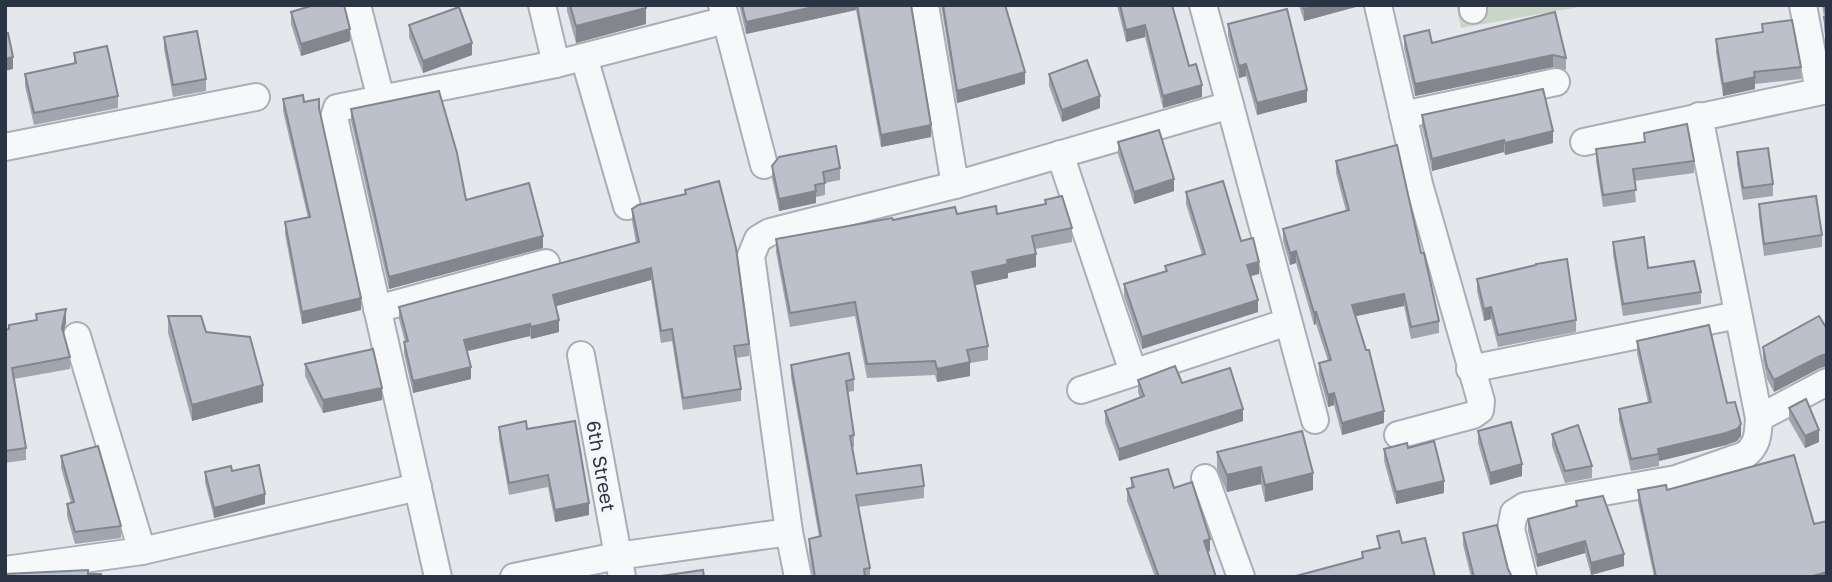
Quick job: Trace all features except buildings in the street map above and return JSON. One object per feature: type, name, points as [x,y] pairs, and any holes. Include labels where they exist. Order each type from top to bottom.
[{"type":"street","points":[[357,5],[381,99]]},
{"type":"street","points":[[542,5],[556,64]]},
{"type":"street","points":[[925,5],[955,186]]},
{"type":"street","points":[[1203,5],[1315,420]]},
{"type":"street","points":[[1378,5],[1419,184],[1481,401],[1480,410],[1473,415],[1398,435]]},
{"type":"street","points":[[1584,142],[1823,90],[1803,5]]},
{"type":"street","points":[[438,577],[334,117],[337,108],[556,64],[724,12],[764,165]]},
{"type":"street","points":[[584,57],[627,206]]},
{"type":"street","points":[[1403,116],[1556,82]]},
{"type":"street","points":[[5,147],[256,97]]},
{"type":"street","points":[[798,577],[789,532],[751,257],[754,245],[769,232],[955,186],[1230,105]]},
{"type":"street","points":[[1523,577],[1511,529],[1514,513],[1525,506],[1676,479],[1745,455],[1753,449],[1758,439],[1759,418],[1699,116]]},
{"type":"street","points":[[1060,154],[1133,372]]},
{"type":"street","points":[[377,309],[546,263]]},
{"type":"street","points":[[1470,369],[1738,315]]},
{"type":"street","points":[[1081,390],[1288,322]]},
{"type":"street","points":[[77,336],[142,551]]},
{"type":"street","name":"6th Street","points":[[581,355],[620,567]]},
{"type":"street","points":[[1759,418],[1827,382]]},
{"type":"street","points":[[1205,478],[1241,577]]},
{"type":"street","points":[[5,570],[142,551],[418,486]]},
{"type":"street","points":[[514,577],[620,567],[789,532]]},
{"type":"green space","points":[[1456,5],[1590,5],[1461,28]]}]
